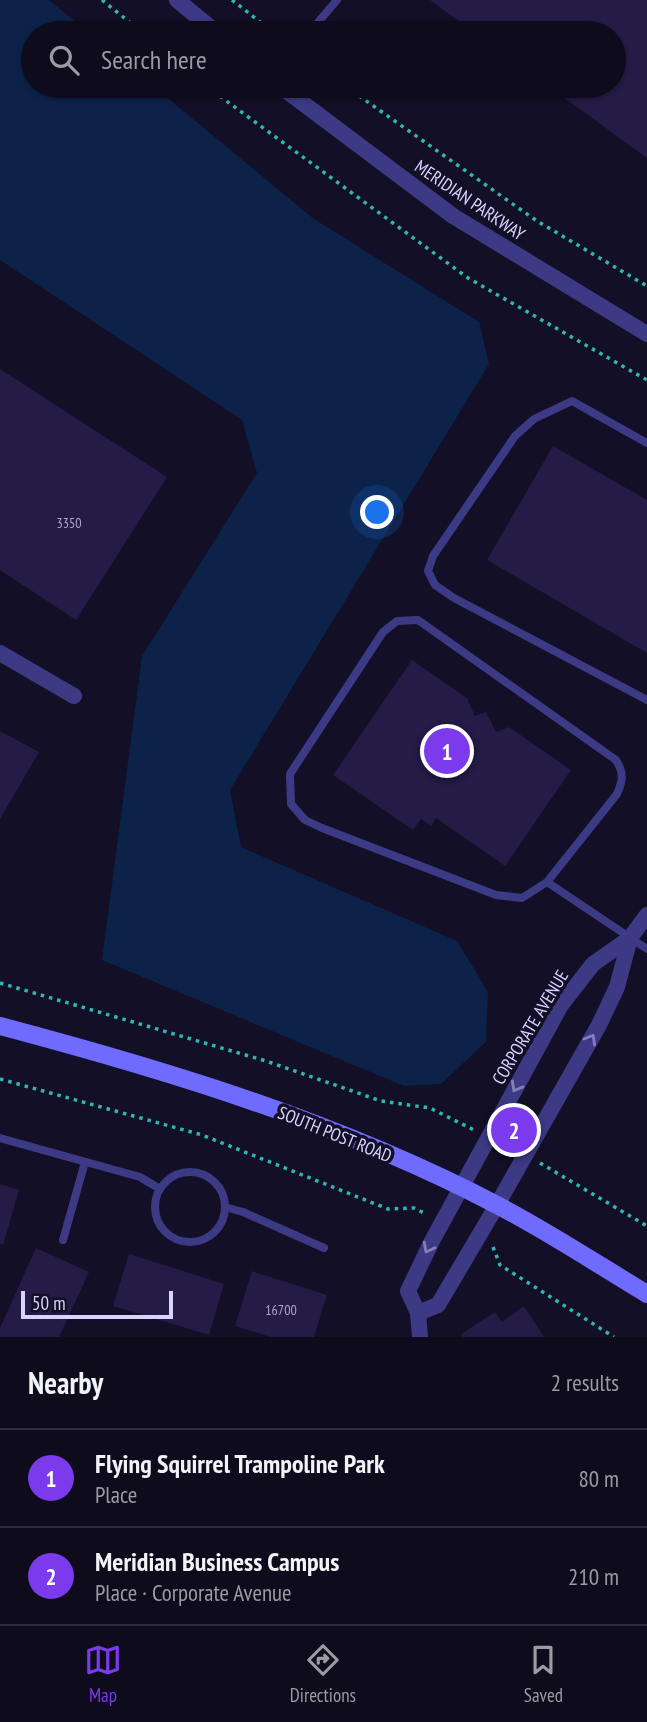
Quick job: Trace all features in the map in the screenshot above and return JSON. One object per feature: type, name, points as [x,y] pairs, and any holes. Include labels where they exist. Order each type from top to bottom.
[{"type":"street","points":[[177,0],[202,21]]},
{"type":"street","name":"MERIDIAN PARKWAY","points":[[296,98],[453,216],[647,334]]},
{"type":"street","points":[[0,653],[74,696]]},
{"type":"street","name":"CORPORATE AVENUE","points":[[630,938],[617,987],[599,1025],[438,1304],[418,1313],[408,1291],[442,1222],[561,1006],[593,964],[630,938],[647,915]]},
{"type":"street","name":"SOUTH POST ROAD","points":[[0,1026],[193,1080],[265,1105],[497,1205],[647,1294]]},
{"type":"street","points":[[418,1313],[420,1337]]},
{"type":"lane","points":[[319,21],[337,0]]},
{"type":"lane","points":[[647,443],[572,401],[534,419],[515,436],[433,556],[428,571],[435,585],[454,598],[647,700]]},
{"type":"lane","points":[[418,620],[615,760],[622,771],[623,780],[617,794],[547,882],[522,898],[496,895],[322,828],[305,820],[291,804],[290,774],[383,632],[397,621],[418,620]]},
{"type":"lane","points":[[547,882],[647,949]]},
{"type":"lane","points":[[0,1138],[140,1178],[160,1189]]},
{"type":"lane","points":[[62,1240],[85,1162]]},
{"type":"lane","points":[[184,1172],[204,1175],[220,1188],[225,1207],[224,1217],[214,1233],[196,1242],[186,1242],[168,1234],[161,1226],[155,1208],[160,1189],[166,1181],[184,1172]]},
{"type":"lane","points":[[225,1207],[243,1212],[324,1248]]},
{"type":"path","points":[[102,0],[127,21]]},
{"type":"path","points":[[232,0],[260,21]]},
{"type":"path","points":[[222,98],[468,278],[647,380]]},
{"type":"path","points":[[362,98],[537,221],[647,286]]},
{"type":"path","points":[[0,983],[253,1057],[381,1101],[430,1108],[489,1138]]},
{"type":"path","points":[[0,1079],[202,1135],[388,1209],[414,1208],[442,1222]]},
{"type":"path","points":[[525,1155],[647,1226]]},
{"type":"path","points":[[477,1238],[492,1246],[500,1265],[614,1337]]},
{"type":"water","points":[[0,0],[49,0],[74,21],[21,21],[21,98],[168,98],[314,219],[479,322],[489,364],[230,790],[241,847],[457,941],[488,992],[486,1042],[441,1084],[404,1086],[102,960],[142,656],[257,473],[242,420],[0,260]]},
{"type":"building","points":[[430,0],[647,0],[647,158],[564,98],[626,98],[626,21],[459,21]]},
{"type":"building","points":[[0,369],[167,477],[76,620],[0,570]]},
{"type":"building","points":[[553,446],[647,500],[647,653],[487,560]]},
{"type":"building","points":[[412,660],[467,698],[475,716],[486,712],[496,732],[509,727],[571,770],[505,866],[436,818],[431,826],[421,819],[413,830],[333,775]]},
{"type":"building","points":[[0,731],[39,752],[0,819]]},
{"type":"building","points":[[0,1184],[19,1190],[3,1245],[0,1244]]},
{"type":"building","points":[[36,1248],[89,1272],[59,1337],[0,1337],[0,1328]]},
{"type":"building","points":[[129,1254],[224,1284],[209,1335],[113,1306]]},
{"type":"building","points":[[252,1271],[327,1295],[314,1337],[271,1337],[235,1326]]},
{"type":"building","points":[[524,1306],[544,1337],[463,1337],[461,1334],[495,1312],[502,1322]]},
{"type":"place","name":"Flying Squirrel Trampoline Park","points":[[447,751]]},
{"type":"place","name":"Meridian Business Campus","points":[[514,1130]]}]
